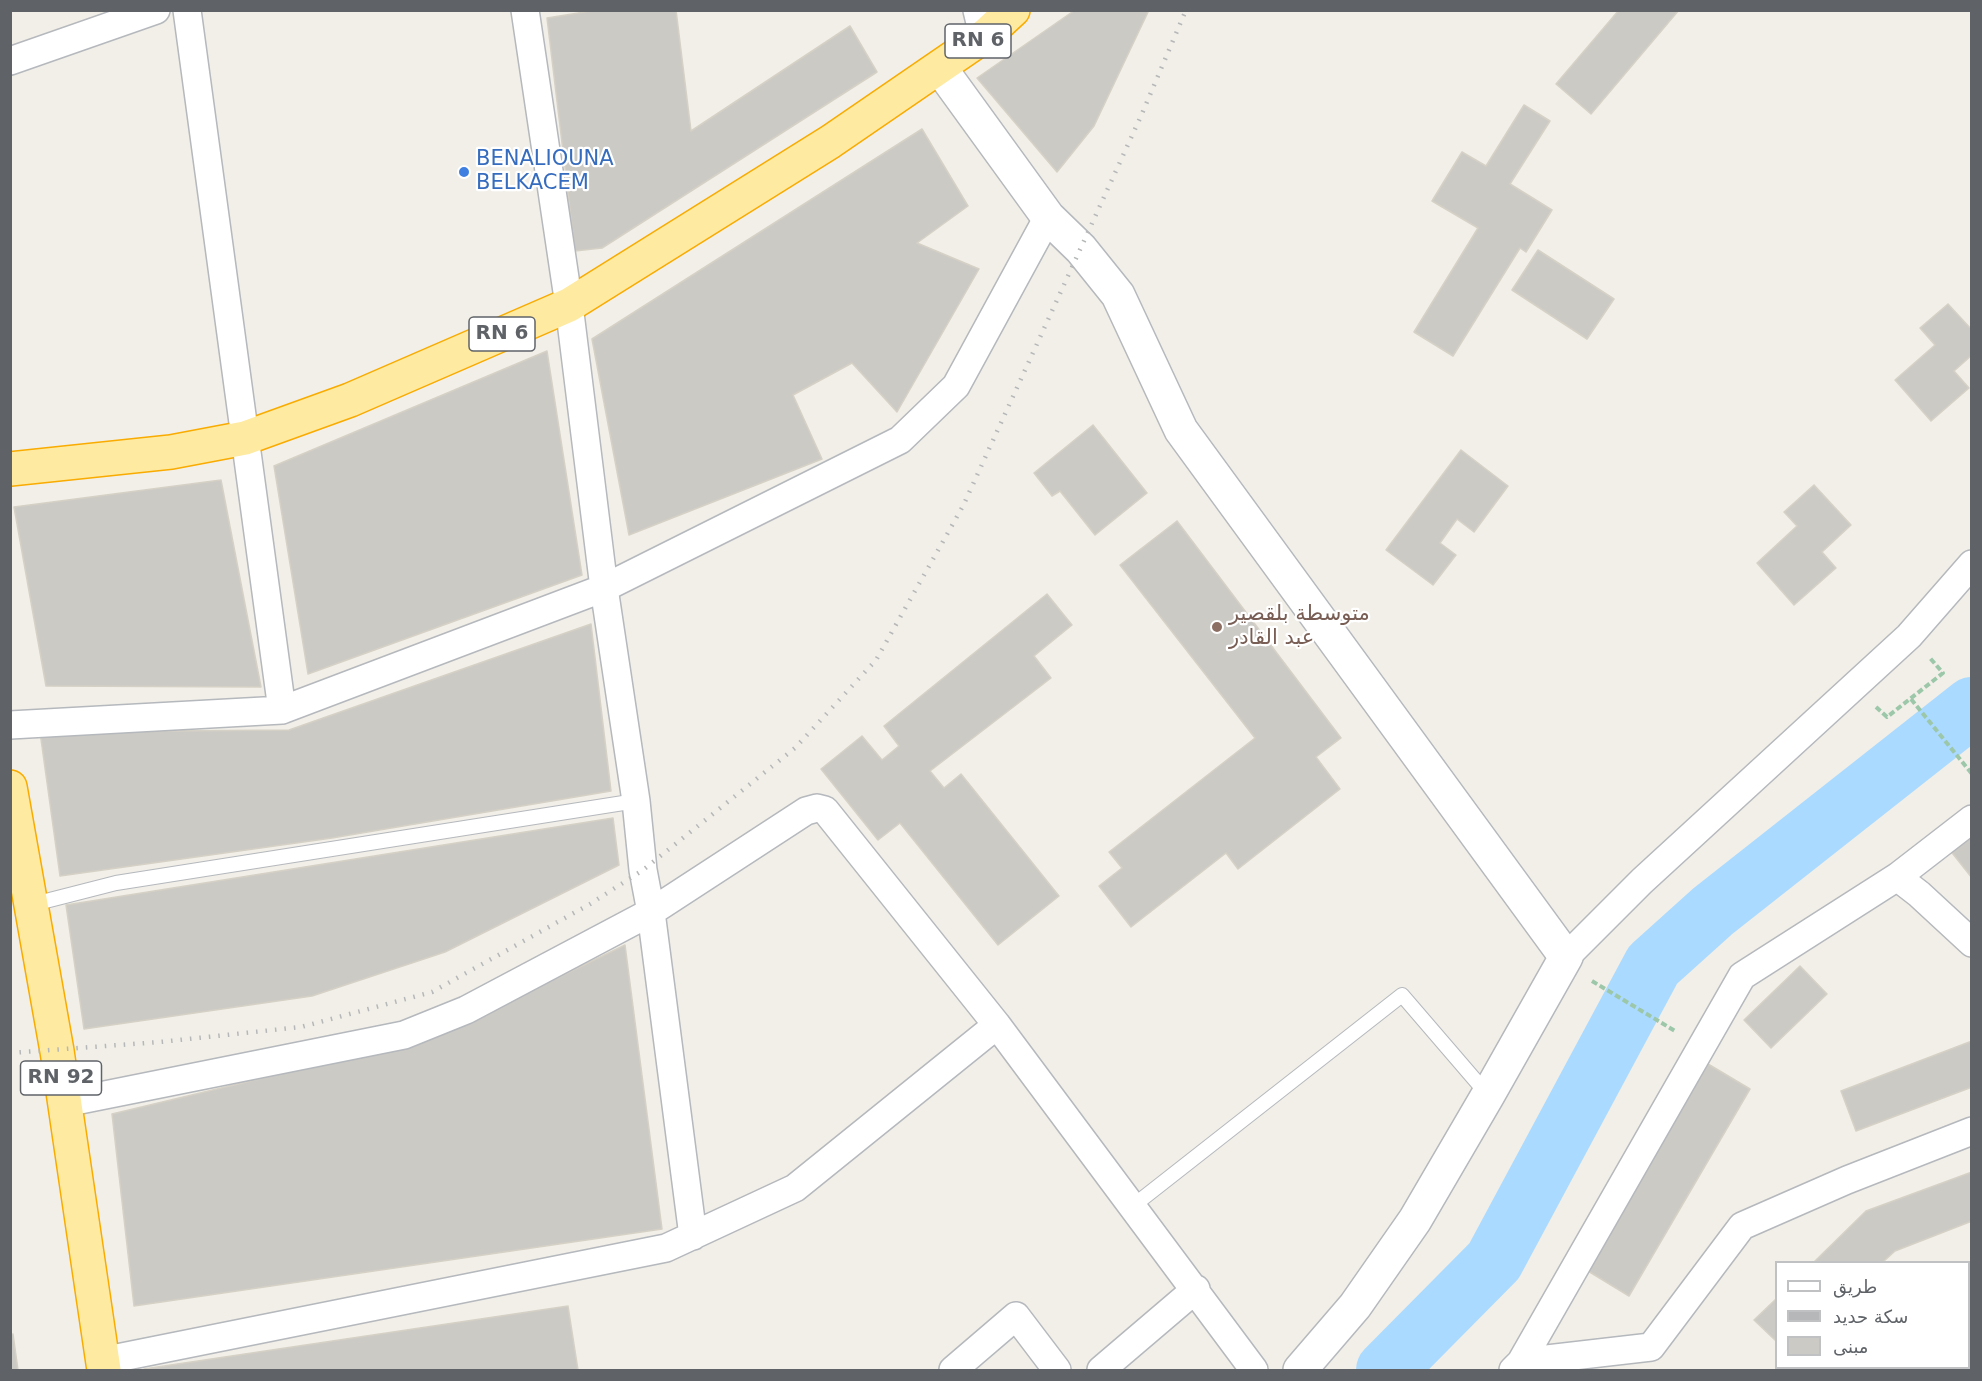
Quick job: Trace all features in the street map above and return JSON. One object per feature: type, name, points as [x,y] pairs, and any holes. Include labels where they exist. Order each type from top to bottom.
[{"type":"highway","name":"RN 6","points":[[10,469],[171,452],[245,438],[350,400],[569,305],[830,142],[940,68],[983,23],[1013,10]]},
{"type":"highway","name":"RN 92","points":[[10,787],[20,905],[65,1103],[103,1366]]},
{"type":"street","points":[[10,61],[156,10]]},
{"type":"street","points":[[187,10],[282,710]]},
{"type":"street","points":[[525,10],[569,305],[604,588],[636,801],[643,870],[651,912],[693,1236]]},
{"type":"street","points":[[940,68],[1048,217],[1081,249],[1118,295],[1181,430],[1566,957]]},
{"type":"street","points":[[10,725],[282,710],[604,588],[900,440],[956,386],[1048,217]]},
{"type":"street","points":[[1300,1371],[1355,1306],[1415,1220],[1566,957],[1642,881],[1909,636],[1971,564]]},
{"type":"street","points":[[65,1103],[404,1035],[466,1010],[651,912],[806,811],[817,808],[825,810],[997,1025],[1196,1289],[1254,1371]]},
{"type":"street","points":[[1517,1366],[1742,976],[1896,877],[1971,819]]},
{"type":"street","points":[[1896,877],[1919,894],[1971,942]]},
{"type":"street","points":[[103,1366],[666,1248],[795,1188],[997,1025]]},
{"type":"street","points":[[1517,1366],[1651,1347],[1742,1226],[1847,1180],[1971,1131]]},
{"type":"street","points":[[1101,1371],[1196,1289]]},
{"type":"street","points":[[953,1371],[1016,1317],[1057,1371]]},
{"type":"lane","points":[[20,905],[116,883],[636,801]]},
{"type":"lane","points":[[1133,1206],[1402,995],[1488,1095]]},
{"type":"path","points":[[1887,717],[1943,673]]},
{"type":"path","points":[[1911,699],[1971,774]]},
{"type":"path","points":[[1592,981],[1679,1034]]},
{"type":"building","points":[[597,10],[676,10],[691,131],[850,26],[877,72],[602,248],[575,251],[547,18]]},
{"type":"building","points":[[1075,10],[1149,10],[1094,126],[1057,172],[977,78]]},
{"type":"building","points":[[1619,10],[1679,10],[1591,114],[1556,84]]},
{"type":"building","points":[[1524,105],[1550,121],[1510,184],[1552,210],[1526,252],[1520,248],[1453,356],[1414,332],[1478,228],[1432,201],[1462,152],[1486,166]]},
{"type":"building","points":[[922,129],[968,206],[917,243],[979,269],[897,412],[852,363],[793,395],[822,459],[629,535],[592,339]]},
{"type":"building","points":[[1538,250],[1614,299],[1587,339],[1512,290]]},
{"type":"building","points":[[1948,304],[1972,330],[1972,355],[1954,371],[1969,388],[1931,421],[1895,380],[1935,345],[1920,328]]},
{"type":"building","points":[[547,351],[582,575],[308,674],[274,466]]},
{"type":"building","points":[[1093,425],[1147,493],[1095,535],[1060,491],[1052,496],[1034,473]]},
{"type":"building","points":[[1461,450],[1508,486],[1474,532],[1457,519],[1440,543],[1456,555],[1433,585],[1386,550]]},
{"type":"building","points":[[221,480],[261,687],[46,686],[14,507]]},
{"type":"building","points":[[1814,485],[1851,525],[1822,552],[1836,568],[1794,605],[1757,563],[1797,526],[1784,512]]},
{"type":"building","points":[[1177,521],[1341,738],[1316,757],[1340,789],[1238,869],[1226,853],[1131,927],[1099,886],[1122,868],[1109,852],[1255,738],[1120,565]]},
{"type":"building","points":[[1047,594],[1072,625],[1034,656],[1051,678],[930,771],[944,788],[961,774],[1059,896],[998,945],[900,823],[878,840],[821,769],[862,736],[882,760],[899,746],[884,726]]},
{"type":"building","points":[[591,624],[611,791],[332,838],[60,876],[40,732],[289,730]]},
{"type":"building","points":[[613,818],[619,865],[445,952],[312,996],[84,1029],[66,905]]},
{"type":"building","points":[[1972,831],[1972,878],[1949,849]]},
{"type":"building","points":[[625,945],[662,1229],[134,1306],[112,1114],[435,1037]]},
{"type":"building","points":[[1800,966],[1827,994],[1771,1048],[1744,1020]]},
{"type":"building","points":[[1972,1041],[1972,1087],[1856,1131],[1841,1091]]},
{"type":"building","points":[[1708,1064],[1750,1089],[1629,1296],[1588,1271]]},
{"type":"building","points":[[1972,1172],[1972,1221],[1895,1251],[1884,1261],[1815,1261],[1866,1211]]},
{"type":"building","points":[[1775,1300],[1775,1340],[1754,1320]]},
{"type":"building","points":[[568,1306],[578,1370],[144,1370],[144,1369]]},
{"type":"building","points":[[13,1334],[18,1370],[10,1370],[10,1335]]},
{"type":"waterway","points":[[1386,1370],[1494,1261],[1653,965],[1713,911],[1972,707]]},
{"type":"railway","points":[[10,1053],[160,1042],[301,1027],[432,992],[590,904],[643,870],[795,748],[876,660],[963,506],[1141,116],[1186,10]]},
{"type":"place","name":"BENALIOUNA BELKACEM","points":[[464,172]]},
{"type":"place","name":"متوسطة بلقصير عبد القادر","points":[[1217,627]]}]
